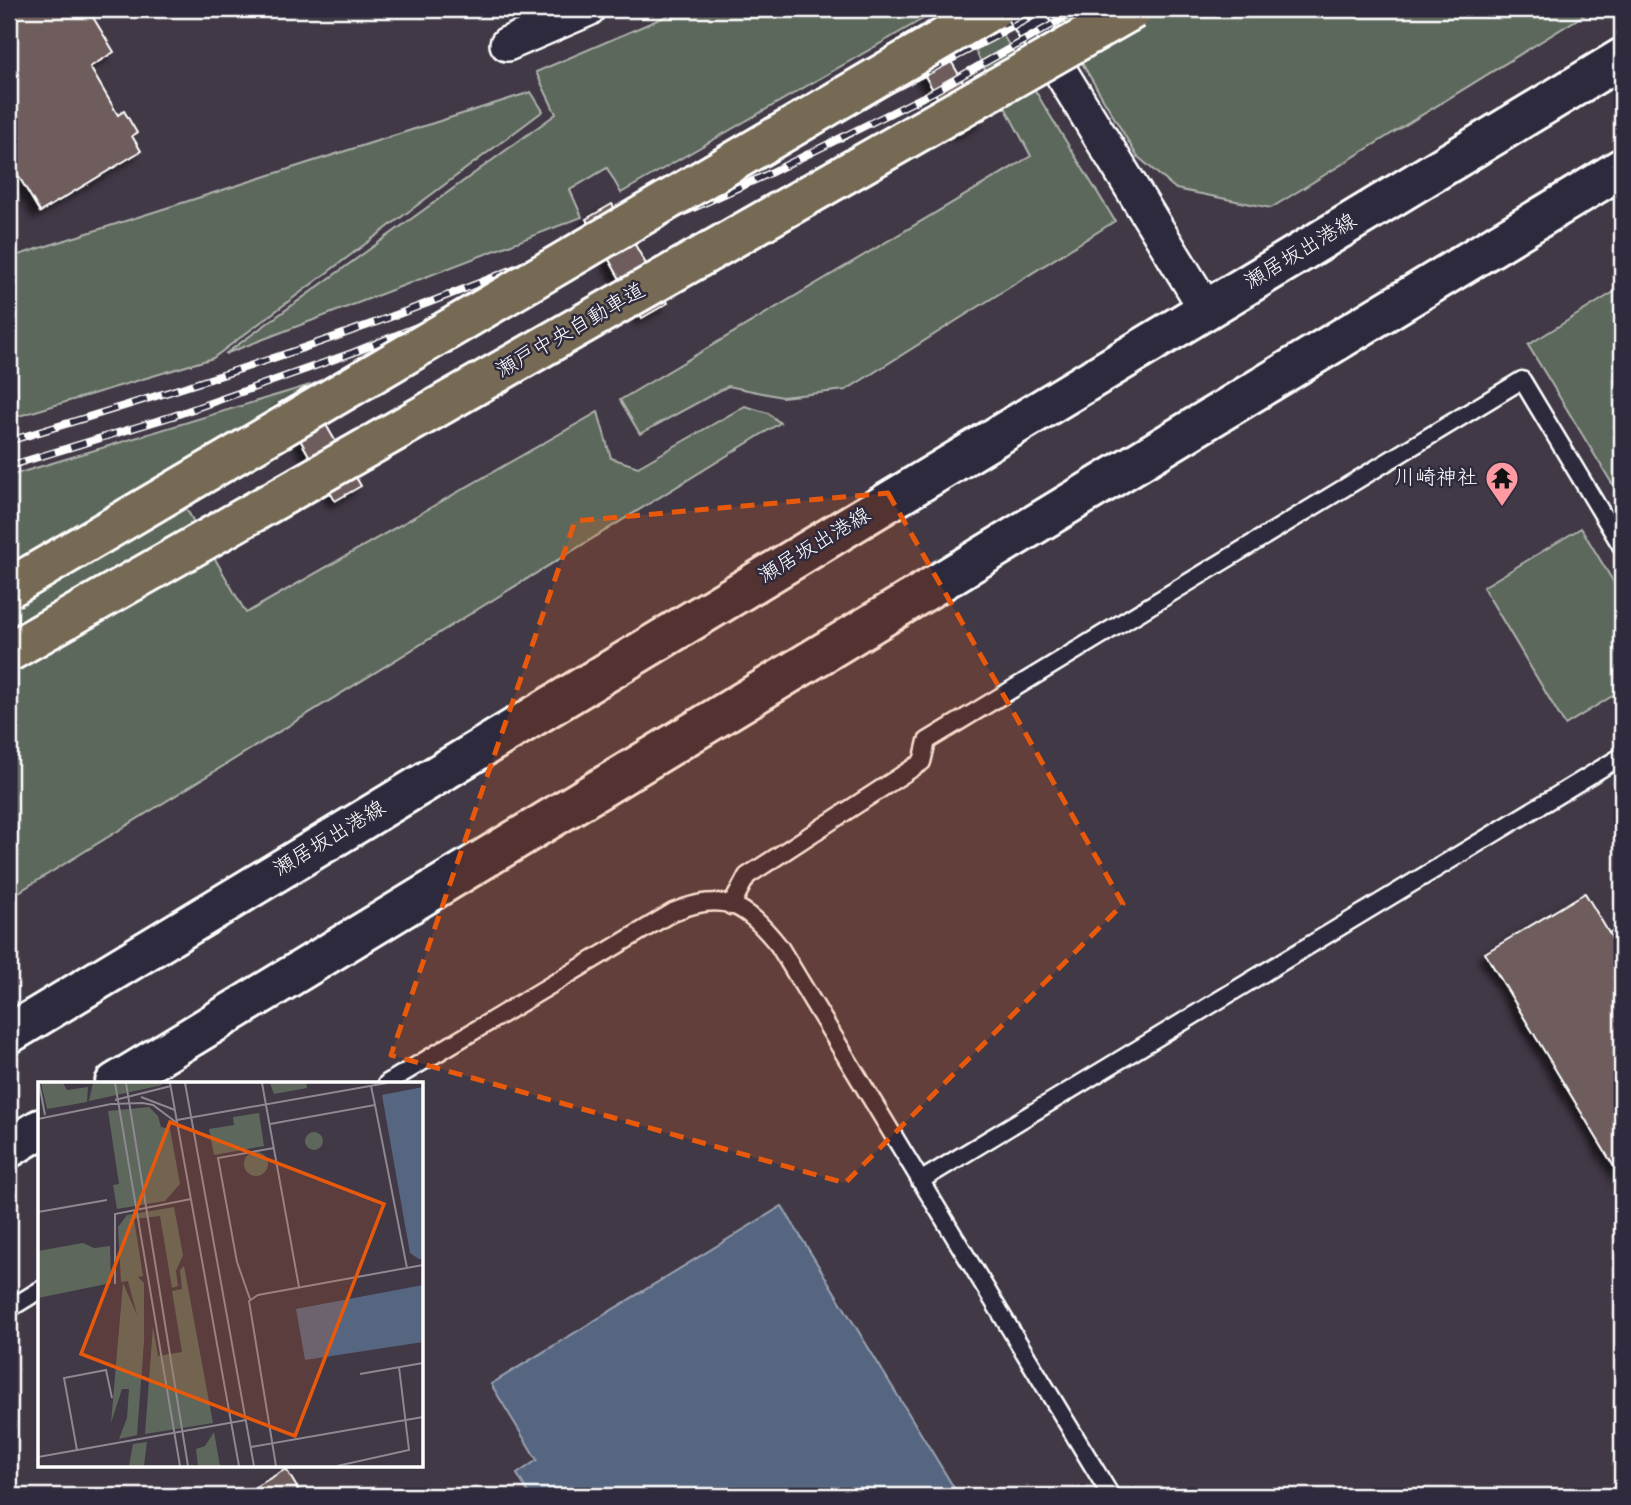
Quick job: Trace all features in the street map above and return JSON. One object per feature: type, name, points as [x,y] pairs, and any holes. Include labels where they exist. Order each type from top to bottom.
[{"type":"highway","points":[[9,588],[993,9]]},
{"type":"highway","name":"瀬戸中央自動車道","points":[[9,652],[1134,9]]},
{"type":"main road","name":"瀬居坂出港線","points":[[9,1034],[1622,58]]},
{"type":"main road","points":[[117,1082],[1622,168]]},
{"type":"main road","points":[[9,1148],[38,1130]]},
{"type":"street","points":[[507,44],[588,9]]},
{"type":"street","points":[[1023,9],[1206,309]]},
{"type":"lane","points":[[731,906],[747,876],[922,762],[927,741],[1522,380],[1622,547]]},
{"type":"lane","points":[[920,1181],[1622,756]]},
{"type":"lane","points":[[389,1082],[673,912],[704,901],[720,901],[742,910],[763,926],[779,946],[1111,1496]]},
{"type":"lane","points":[[9,1309],[38,1291]]},
{"type":"highlighted area","points":[[888,493],[1123,904],[845,1183],[391,1055],[575,521]]},
{"type":"green space","points":[[683,9],[940,9],[621,193],[607,168],[570,190],[582,217],[225,354],[556,114],[536,72]]},
{"type":"green space","points":[[953,9],[988,9],[1115,221],[846,390],[782,397],[728,386],[640,434],[620,400],[1031,156]]},
{"type":"green space","points":[[1050,9],[1588,9],[1587,13],[1271,208],[1176,189],[1137,156]]},
{"type":"green space","points":[[531,92],[543,111],[213,358],[9,419],[9,258]]},
{"type":"green space","points":[[1622,287],[1622,500],[1528,345]]},
{"type":"green space","points":[[340,376],[167,475],[246,613],[598,412],[611,458],[638,467],[745,406],[768,413],[780,423],[9,898],[9,476]]},
{"type":"green space","points":[[1581,528],[1622,596],[1622,690],[1565,725],[1483,587]]},
{"type":"water","points":[[782,1206],[959,1496],[530,1496],[517,1474],[537,1460],[491,1384]]},
{"type":"building","points":[[9,9],[88,9],[114,52],[90,67],[118,115],[124,111],[137,133],[132,136],[141,151],[40,212],[9,160]]},
{"type":"building","points":[[928,22],[985,119],[959,134],[902,37]]},
{"type":"building","points":[[612,204],[668,303],[642,318],[586,219]]},
{"type":"building","points":[[305,388],[361,486],[335,501],[279,403]]},
{"type":"building","points":[[1585,893],[1622,955],[1622,1180],[1485,953]]},
{"type":"building","points":[[1622,925],[1622,943],[1617,946],[1609,933]]},
{"type":"building","points":[[286,1469],[302,1496],[240,1496]]},
{"type":"railway","points":[[9,441],[333,338],[523,265],[810,130],[1046,9]]},
{"type":"railway","points":[[9,466],[173,416],[352,353],[536,279],[766,175],[931,93],[1080,9]]},
{"type":"place","name":"川崎神社","points":[[1502,508]]}]
